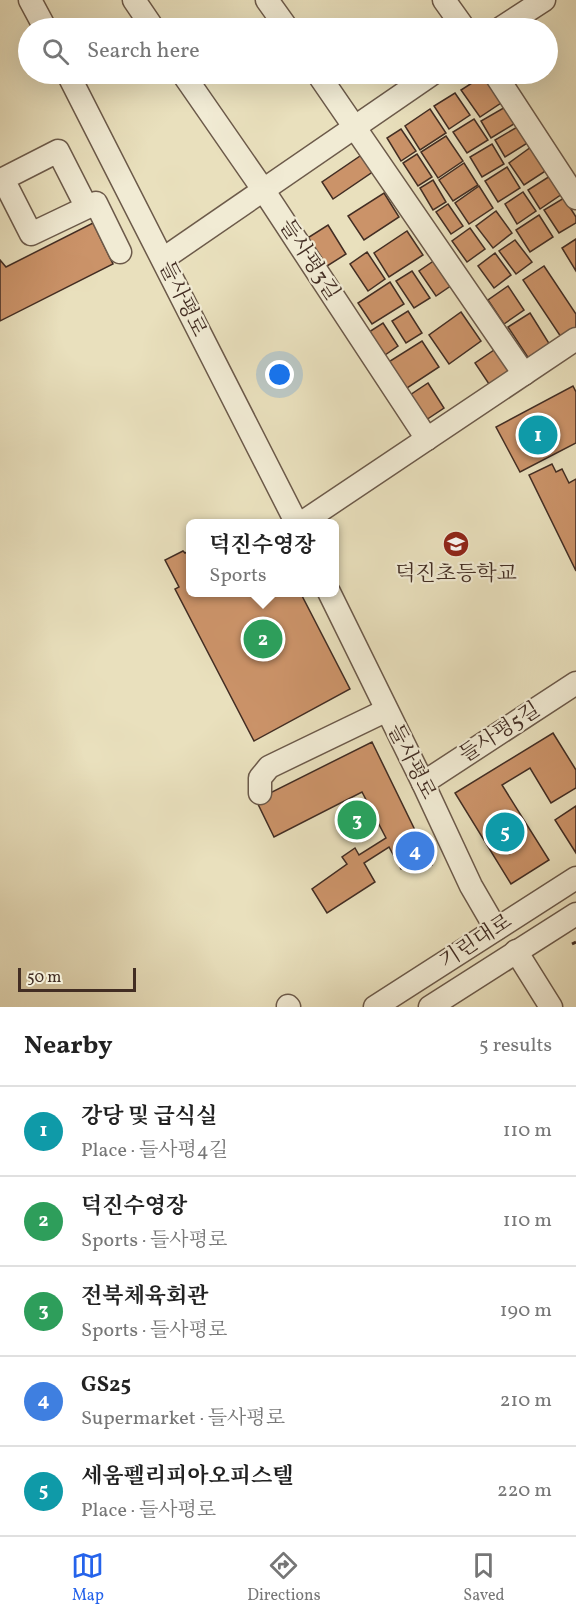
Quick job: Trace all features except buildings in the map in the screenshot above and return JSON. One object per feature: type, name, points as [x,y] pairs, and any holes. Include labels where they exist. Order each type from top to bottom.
[{"type":"street","points":[[30,0],[40,18]]},
{"type":"street","points":[[134,0],[146,18]]},
{"type":"street","points":[[267,0],[280,18]]},
{"type":"street","points":[[444,0],[457,18]]},
{"type":"street","points":[[516,18],[544,0]]},
{"type":"street","name":"들사평로","points":[[73,84],[295,519]]},
{"type":"street","name":"들사평3길","points":[[190,84],[262,188],[427,439]]},
{"type":"street","points":[[325,84],[446,264],[524,374]]},
{"type":"street","points":[[163,259],[262,188],[417,84]]},
{"type":"street","points":[[502,84],[573,193]]},
{"type":"street","points":[[86,206],[96,203],[119,256],[152,236]]},
{"type":"street","points":[[306,519],[576,339]]},
{"type":"street","name":"들사평로","points":[[331,597],[471,886],[496,929]]},
{"type":"street","name":"들사평5길","points":[[423,783],[576,683]]},
{"type":"street","points":[[260,793],[260,778],[269,767],[385,711]]},
{"type":"street","name":"기린대로","points":[[375,1007],[576,878]]},
{"type":"street","name":"기린대로","points":[[430,1007],[576,914]]},
{"type":"street","points":[[516,951],[551,1007]]},
{"type":"path","points":[[572,944],[576,942]]},
{"type":"place","name":"강당 및 급식실","points":[[538,435]]},
{"type":"place","name":"덕진초등학교","points":[[456,544]]},
{"type":"place","name":"덕진수영장","points":[[263,639]]},
{"type":"place","name":"전북체육회관","points":[[357,820]]},
{"type":"place","name":"세움펠리피아오피스텔","points":[[505,832]]},
{"type":"place","name":"GS25","points":[[415,851]]}]
